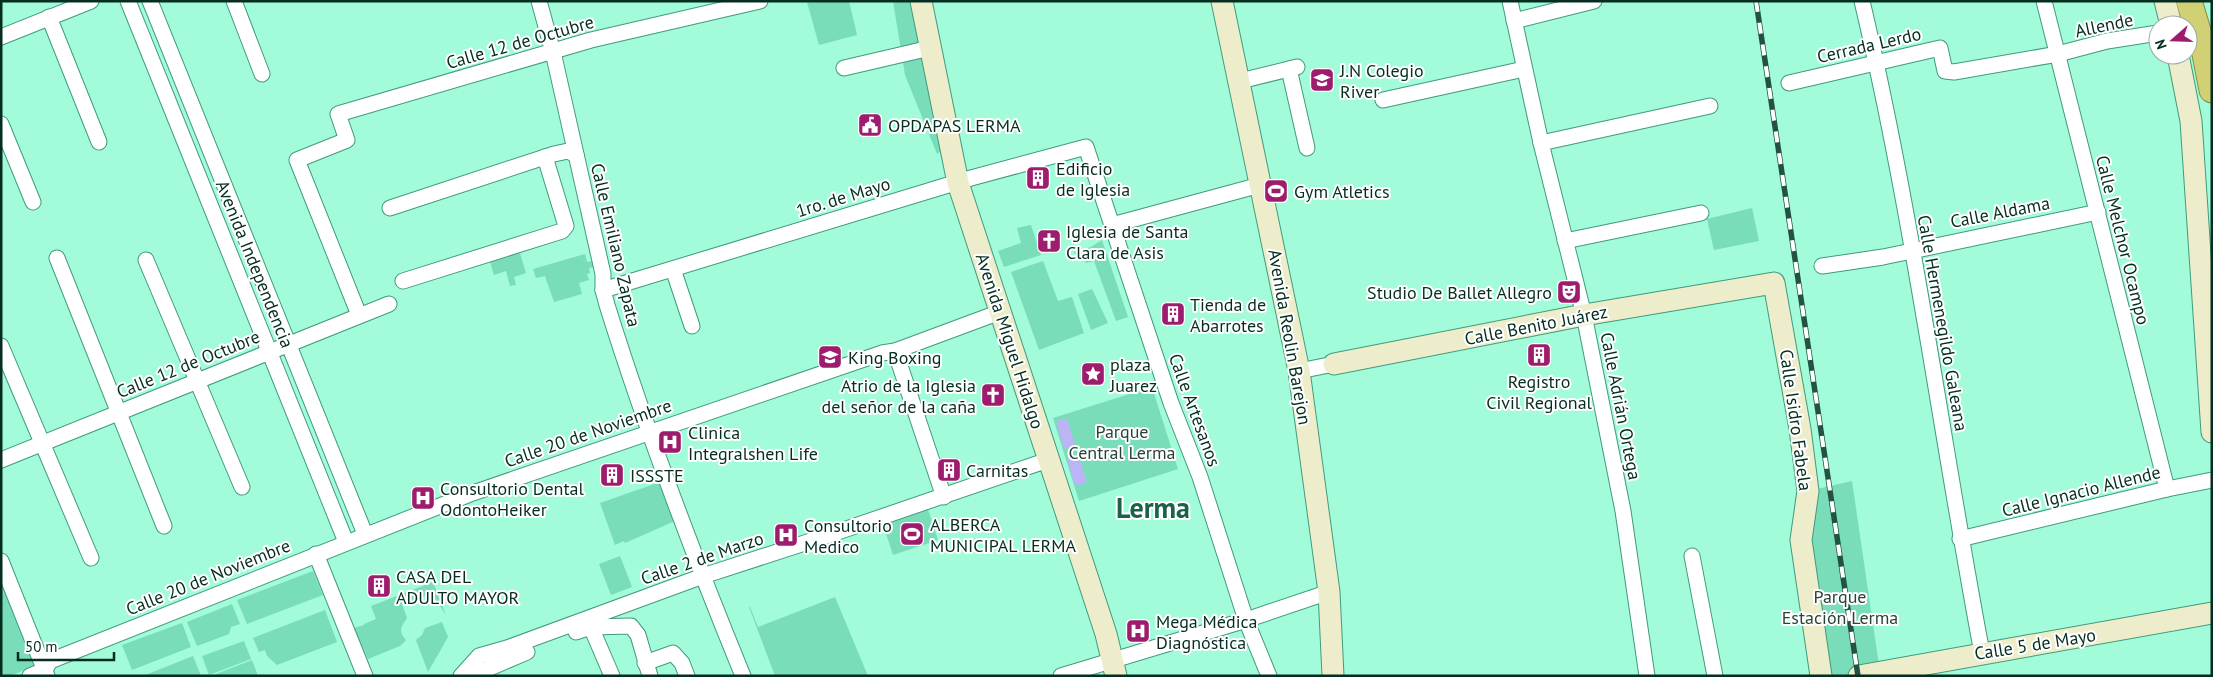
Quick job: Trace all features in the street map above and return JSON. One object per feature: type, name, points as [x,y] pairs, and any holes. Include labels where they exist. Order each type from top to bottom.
[{"type":"highway","points":[[2189,1],[2205,54],[2212,90]]},
{"type":"main road","name":"Avenida Miguel Hidalgo","points":[[921,1],[958,183],[1106,634],[1114,668]]},
{"type":"main road","name":"Avenida Reolin Barejon","points":[[1222,1],[1299,371],[1329,592],[1333,676]]},
{"type":"main road","points":[[2165,1],[2168,15]]},
{"type":"main road","points":[[2180,65],[2191,121],[2212,432]]},
{"type":"main road","name":"Calle Benito Juárez","points":[[1334,364],[1584,315],[1774,283]]},
{"type":"main road","name":"Calle Isidro Fabela","points":[[1774,283],[1800,429],[1808,492],[1801,540],[1821,676]]},
{"type":"main road","name":"Calle 5 de Mayo","points":[[1859,676],[1880,674],[1982,653],[2212,613]]},
{"type":"street","points":[[1,37],[91,1]]},
{"type":"street","name":"Avenida Independencia","points":[[128,1],[346,542]]},
{"type":"street","name":"Avenida Independencia","points":[[150,1],[289,343],[364,534]]},
{"type":"street","points":[[234,1],[262,74]]},
{"type":"street","name":"Calle Emiliano Zapata","points":[[539,1],[553,52],[603,274],[603,290],[648,432],[743,676]]},
{"type":"street","name":"Calle 12 de Octubre","points":[[359,315],[297,160],[347,140],[338,114],[709,6],[760,1]]},
{"type":"street","name":"Calle Adrián Ortega","points":[[1510,1],[1541,143],[1584,315],[1623,511],[1647,676]]},
{"type":"street","points":[[1514,21],[1594,1]]},
{"type":"street","name":"Calle Hermenegildo Galeana","points":[[1862,1],[1912,249],[1960,539],[1982,653]]},
{"type":"street","name":"Calle Melchor Ocampo","points":[[2044,1],[2058,54],[2064,88],[2098,212],[2167,489]]},
{"type":"street","points":[[49,17],[99,142]]},
{"type":"street","name":"Allende","points":[[2058,54],[2107,41],[2148,35]]},
{"type":"street","points":[[844,68],[930,48]]},
{"type":"street","name":"Cerrada Lerdo","points":[[1789,83],[1940,48],[1945,71],[1954,72],[2058,54]]},
{"type":"street","points":[[1240,81],[1293,68],[1307,148]]},
{"type":"street","points":[[1383,100],[1524,68]]},
{"type":"street","points":[[1541,143],[1710,106]]},
{"type":"street","points":[[1,124],[33,202]]},
{"type":"street","name":"1ro. de Mayo","points":[[603,290],[1082,146],[1087,148],[1090,155]]},
{"type":"street","points":[[390,208],[568,150],[576,156]]},
{"type":"street","name":"Calle Artesanos","points":[[1090,155],[1171,403],[1200,477],[1246,620],[1269,676]]},
{"type":"street","points":[[403,281],[562,231],[566,226],[545,157]]},
{"type":"street","points":[[195,167],[213,158]]},
{"type":"street","points":[[1112,225],[1260,185]]},
{"type":"street","name":"Calle Aldama","points":[[1822,266],[1883,256],[2098,212]]},
{"type":"street","points":[[1565,241],[1701,213]]},
{"type":"street","points":[[57,258],[164,526]]},
{"type":"street","points":[[146,260],[242,487]]},
{"type":"street","points":[[673,270],[692,326]]},
{"type":"street","name":"Calle 12 de Octubre","points":[[1,460],[389,304]]},
{"type":"street","name":"Calle 20 de Noviembre","points":[[30,676],[46,673],[50,661],[364,534],[470,494],[882,353],[896,351],[1000,312]]},
{"type":"street","points":[[1,346],[91,558]]},
{"type":"street","points":[[896,351],[944,497]]},
{"type":"street","name":"Calle Benito Juárez","points":[[1299,371],[1334,364]]},
{"type":"street","name":"Calle 2 de Marzo","points":[[461,676],[479,656],[507,648],[703,576],[944,497],[1048,460]]},
{"type":"street","name":"Calle Ignacio Allende","points":[[1960,539],[2212,480]]},
{"type":"street","points":[[316,554],[365,676]]},
{"type":"street","points":[[1692,556],[1716,676]]},
{"type":"street","points":[[1,561],[46,673]]},
{"type":"street","points":[[1061,676],[1114,668],[1329,592]]},
{"type":"street","points":[[471,676],[505,660],[590,627],[631,626],[636,629],[647,669],[673,653],[682,663],[686,676]]},
{"type":"street","points":[[590,627],[612,676]]},
{"type":"green space","points":[[849,1],[857,35],[819,45],[807,2]]},
{"type":"green space","points":[[893,1],[916,1],[943,150],[937,154],[905,75]]},
{"type":"green space","points":[[1752,208],[1759,241],[1714,250],[1707,219]]},
{"type":"green space","points":[[1031,225],[1041,255],[1004,267],[998,251],[1021,243],[1017,228]]},
{"type":"green space","points":[[1102,240],[1128,317],[1116,321],[1094,261],[1086,263],[1082,255],[1076,257],[1074,252],[1091,247]]},
{"type":"green space","points":[[520,253],[526,273],[514,277],[516,285],[510,286],[506,271],[494,275],[490,262]]},
{"type":"green space","points":[[585,254],[587,262],[592,261],[594,267],[589,268],[590,273],[587,274],[589,280],[579,283],[582,294],[554,302],[545,276],[536,278],[533,269]]},
{"type":"green space","points":[[1043,261],[1058,301],[1072,297],[1084,333],[1039,350],[1011,272]]},
{"type":"green space","points":[[1092,289],[1108,323],[1091,330],[1078,294]]},
{"type":"green space","name":"Parque Central Lerma","points":[[1152,387],[1178,469],[1079,501],[1053,418]]},
{"type":"green space","name":"Parque Estación Lerma","points":[[1852,481],[1880,672],[1859,676],[1821,676],[1808,491]]},
{"type":"green space","points":[[660,482],[675,521],[625,543],[624,541],[615,545],[600,503]]},
{"type":"green space","name":"ALBERCA MUNICIPAL LERMA","points":[[928,509],[938,540],[893,555],[883,524]]},
{"type":"green space","points":[[620,556],[632,587],[611,595],[599,564]]},
{"type":"green space","points":[[313,571],[323,595],[247,624],[237,600]]},
{"type":"green space","points":[[1,574],[9,601],[39,664],[10,676],[1,676]]},
{"type":"green space","points":[[433,582],[446,615],[432,594],[402,604],[407,618],[401,631],[406,640],[400,646],[368,659],[354,628],[376,619],[371,606]]},
{"type":"green space","points":[[835,597],[868,676],[775,676],[749,607],[758,627]]},
{"type":"green space","points":[[232,604],[240,624],[231,627],[229,634],[197,646],[187,622]]},
{"type":"green space","points":[[325,610],[337,642],[277,665],[267,656],[265,650],[259,652],[253,638]]},
{"type":"green space","points":[[442,622],[448,637],[428,672],[416,640],[422,635],[425,628]]},
{"type":"green space","points":[[182,623],[191,647],[132,670],[122,645]]},
{"type":"green space","points":[[244,641],[251,659],[209,675],[202,656]]},
{"type":"green space","points":[[193,656],[201,676],[143,676]]},
{"type":"green space","points":[[252,660],[258,676],[211,676]]},
{"type":"shaded area","points":[[1067,418],[1075,445],[1064,449],[1056,422]]},
{"type":"shaded area","points":[[1078,455],[1087,482],[1075,486],[1067,459]]},
{"type":"railway","points":[[1756,1],[1858,676]]},
{"type":"place","name":"J.N Colegio River","points":[[1322,80]]},
{"type":"place","name":"OPDAPAS LERMA","points":[[870,125]]},
{"type":"place","name":"Edificio de Iglesia","points":[[1038,178]]},
{"type":"place","name":"Gym Atletics","points":[[1276,191]]},
{"type":"place","name":"Iglesia de Santa Clara de Asis","points":[[1049,241]]},
{"type":"place","name":"Studio De Ballet Allegro","points":[[1569,292]]},
{"type":"place","name":"Tienda de Abarrotes","points":[[1173,314]]},
{"type":"place","name":"Registro Civil Regional","points":[[1539,355]]},
{"type":"place","name":"King Boxing","points":[[830,357]]},
{"type":"place","name":"plaza Juarez","points":[[1093,374]]},
{"type":"place","name":"Atrio de la Iglesia del señor de la caña","points":[[993,395]]},
{"type":"place","name":"Clinica Integralshen Life","points":[[670,442]]},
{"type":"place","name":"Carnitas","points":[[949,470]]},
{"type":"place","name":"ISSSTE","points":[[612,475]]},
{"type":"place","name":"Consultorio Dental OdontoHeiker","points":[[423,498]]},
{"type":"place","name":"ALBERCA MUNICIPAL LERMA","points":[[912,534]]},
{"type":"place","name":"Consultorio Medico","points":[[786,535]]},
{"type":"place","name":"CASA DEL ADULTO MAYOR","points":[[379,586]]},
{"type":"place","name":"Mega Médica Diagnóstica","points":[[1138,631]]},
{"type":"district","name":"Lerma","points":[[1153,507]]}]
